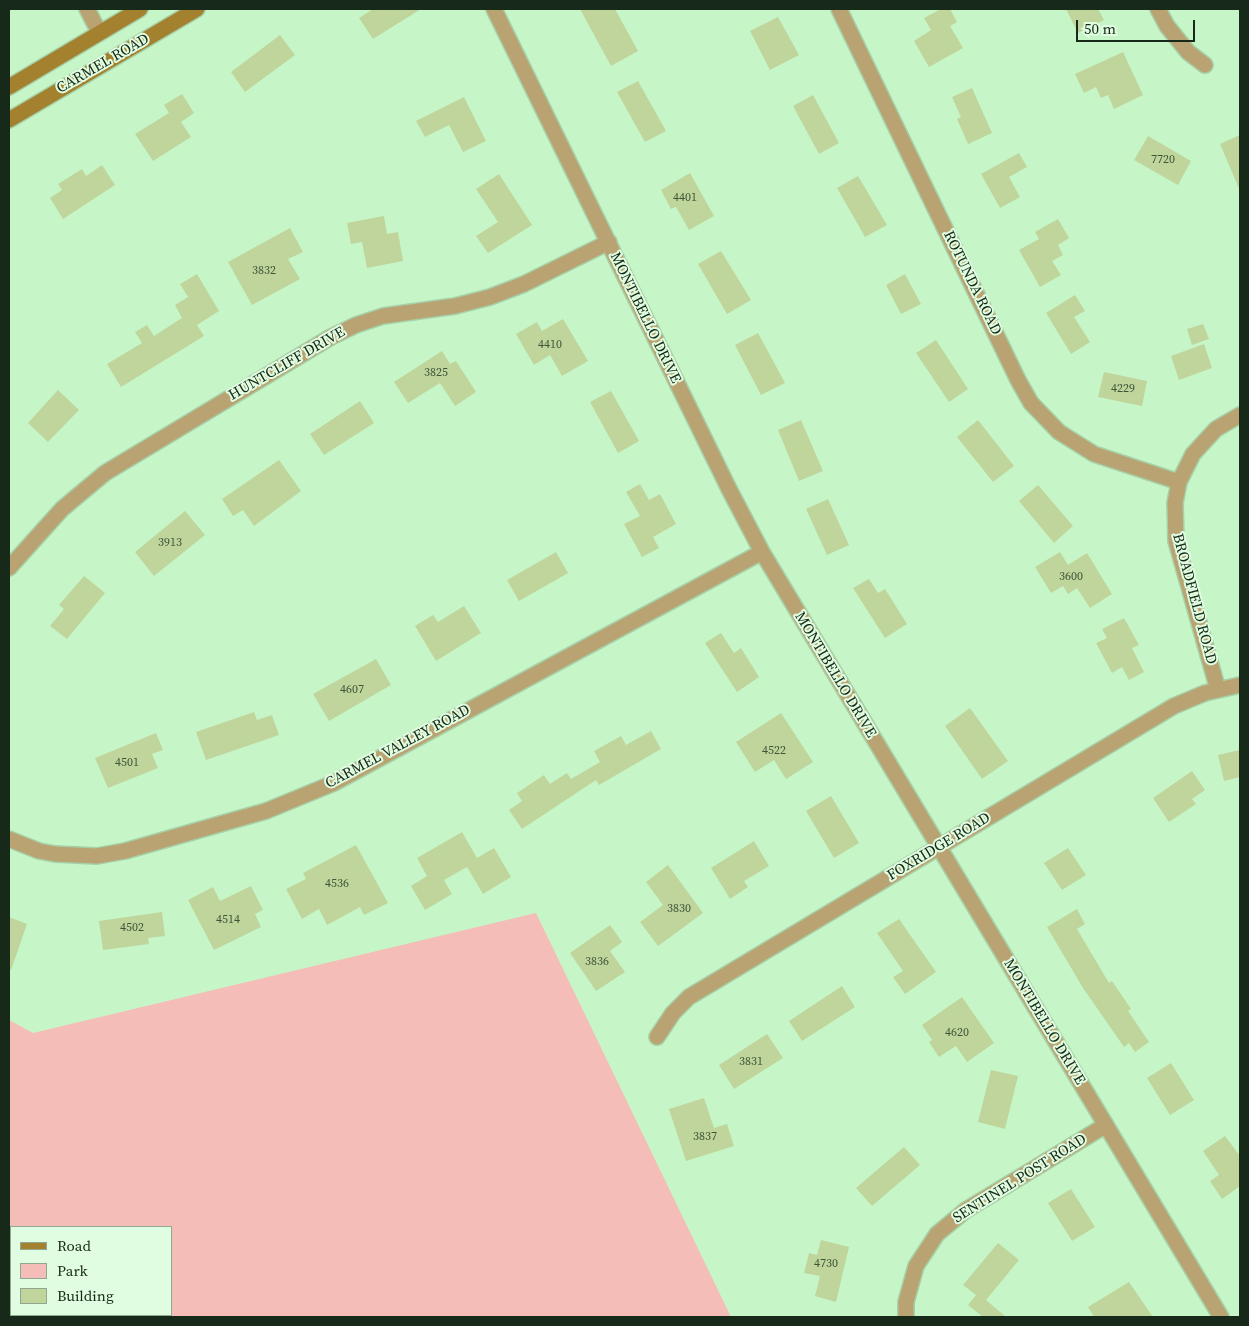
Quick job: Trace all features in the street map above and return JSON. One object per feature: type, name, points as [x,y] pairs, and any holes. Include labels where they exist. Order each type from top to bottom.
[{"type":"main road","name":"CARMEL ROAD","points":[[9,87],[140,9]]},
{"type":"main road","name":"CARMEL ROAD","points":[[9,120],[197,9]]},
{"type":"street","points":[[87,9],[99,32]]},
{"type":"street","name":"MONTIBELLO DRIVE","points":[[494,9],[762,552],[1221,1317]]},
{"type":"street","name":"ROTUNDA ROAD","points":[[838,9],[1018,380],[1031,403],[1059,432],[1094,454],[1179,482]]},
{"type":"street","points":[[1158,9],[1167,26],[1188,52],[1204,65]]},
{"type":"street","name":"HUNTCLIFF DRIVE","points":[[9,568],[62,509],[105,472],[331,337],[356,325],[384,316],[455,306],[490,297],[524,284],[609,242]]},
{"type":"street","name":"BROADFIELD ROAD","points":[[1218,690],[1176,541],[1175,503],[1179,482],[1200,445],[1216,428],[1240,414]]},
{"type":"street","name":"CARMEL VALLEY ROAD","points":[[9,839],[39,851],[55,854],[97,856],[125,851],[275,807],[334,782],[762,552]]},
{"type":"street","name":"FOXRIDGE ROAD","points":[[657,1037],[675,1010],[689,997],[1174,706],[1218,690],[1240,685]]},
{"type":"street","name":"SENTINEL POST ROAD","points":[[906,1317],[906,1302],[916,1266],[937,1234],[955,1218],[976,1204],[1106,1125]]},
{"type":"green space","points":[[536,913],[731,1317],[9,1317],[9,1020],[33,1033]]},
{"type":"building","points":[[373,9],[421,9],[373,39],[359,18]]},
{"type":"building","points":[[580,9],[615,9],[638,51],[611,66]]},
{"type":"building","points":[[941,9],[950,9],[957,22],[950,26],[963,48],[929,67],[914,41],[931,30],[924,18]]},
{"type":"building","points":[[1066,9],[1098,9],[1104,20],[1078,33]]},
{"type":"building","points":[[778,17],[799,55],[770,70],[750,31]]},
{"type":"building","points":[[280,35],[295,55],[245,92],[231,72]]},
{"type":"building","points":[[1123,52],[1143,95],[1114,109],[1108,95],[1101,98],[1096,87],[1084,93],[1075,74]]},
{"type":"building","points":[[638,81],[666,131],[645,142],[617,92]]},
{"type":"building","points":[[972,88],[992,133],[968,144],[957,119],[961,117],[952,97]]},
{"type":"building","points":[[182,94],[194,113],[181,122],[191,137],[153,161],[135,134],[169,113],[164,105]]},
{"type":"building","points":[[813,95],[839,143],[819,154],[793,106]]},
{"type":"building","points":[[464,97],[486,141],[463,152],[449,125],[425,137],[416,121]]},
{"type":"building","points":[[1240,135],[1240,191],[1220,144]]},
{"type":"building","points":[[1148,136],[1191,161],[1178,185],[1134,160]]},
{"type":"building","points":[[1019,153],[1027,167],[1009,177],[1020,197],[1000,208],[981,174]]},
{"type":"building","points":[[102,165],[115,185],[63,219],[50,198],[62,190],[58,184],[82,169],[86,176]]},
{"type":"building","points":[[690,173],[714,216],[689,230],[676,207],[671,209],[661,190]]},
{"type":"building","points":[[499,174],[532,225],[488,253],[476,236],[498,222],[476,189]]},
{"type":"building","points":[[858,176],[887,225],[865,237],[837,188]]},
{"type":"building","points":[[384,216],[387,234],[398,232],[403,261],[367,268],[362,242],[351,244],[347,223]]},
{"type":"building","points":[[1058,219],[1069,238],[1058,245],[1063,255],[1052,261],[1061,275],[1040,287],[1019,250],[1039,239],[1035,232]]},
{"type":"building","points":[[290,228],[303,252],[288,259],[300,279],[252,305],[228,262]]},
{"type":"building","points":[[721,251],[751,300],[727,314],[698,264]]},
{"type":"building","points":[[197,274],[219,311],[197,325],[204,336],[121,387],[107,364],[142,343],[135,332],[147,325],[154,336],[182,318],[175,305],[188,297],[180,284]]},
{"type":"building","points":[[905,274],[921,304],[901,314],[886,285]]},
{"type":"building","points":[[1075,295],[1085,311],[1074,317],[1090,342],[1071,354],[1046,313]]},
{"type":"building","points":[[563,319],[588,361],[562,376],[550,355],[534,365],[516,334],[537,322],[542,331]]},
{"type":"building","points":[[1203,324],[1209,339],[1192,345],[1187,329]]},
{"type":"building","points":[[758,333],[785,383],[761,395],[735,345]]},
{"type":"building","points":[[936,340],[968,389],[949,402],[916,353]]},
{"type":"building","points":[[1204,344],[1212,368],[1179,380],[1171,356]]},
{"type":"building","points":[[442,351],[450,364],[456,361],[476,392],[455,406],[440,383],[408,403],[394,382]]},
{"type":"building","points":[[1104,372],[1147,381],[1142,406],[1098,397]]},
{"type":"building","points":[[58,390],[79,410],[48,442],[28,423]]},
{"type":"building","points":[[611,391],[639,441],[618,453],[590,402]]},
{"type":"building","points":[[360,401],[374,423],[324,455],[310,434]]},
{"type":"building","points":[[801,420],[823,471],[799,481],[778,430]]},
{"type":"building","points":[[978,420],[1014,466],[993,482],[957,437]]},
{"type":"building","points":[[279,460],[301,491],[254,526],[243,510],[233,516],[222,499]]},
{"type":"building","points":[[640,484],[649,500],[660,494],[676,524],[653,537],[659,548],[642,557],[624,524],[640,516],[626,492]]},
{"type":"building","points":[[1038,485],[1073,526],[1054,543],[1019,501]]},
{"type":"building","points":[[828,499],[849,545],[827,555],[806,509]]},
{"type":"building","points":[[185,511],[205,535],[154,576],[135,552]]},
{"type":"building","points":[[556,552],[568,573],[519,601],[507,580]]},
{"type":"building","points":[[1060,552],[1068,565],[1087,553],[1112,594],[1090,608],[1077,588],[1068,594],[1063,586],[1051,593],[1035,567]]},
{"type":"building","points":[[84,576],[105,593],[67,639],[50,626],[64,609],[59,605]]},
{"type":"building","points":[[869,579],[878,593],[885,589],[907,624],[885,638],[853,588]]},
{"type":"building","points":[[464,606],[481,633],[436,661],[415,626],[433,615],[438,622]]},
{"type":"building","points":[[1124,618],[1139,645],[1132,648],[1144,672],[1129,680],[1122,667],[1112,673],[1096,643],[1107,638],[1102,629]]},
{"type":"building","points":[[721,633],[734,653],[741,648],[759,677],[737,692],[705,643]]},
{"type":"building","points":[[376,659],[391,685],[329,721],[313,694]]},
{"type":"building","points":[[970,708],[1008,761],[982,779],[945,726]]},
{"type":"building","points":[[254,712],[257,720],[272,715],[279,735],[206,760],[196,732]]},
{"type":"building","points":[[781,713],[813,762],[786,779],[774,760],[755,772],[736,742]]},
{"type":"building","points":[[651,731],[661,749],[599,785],[596,780],[522,829],[509,810],[522,801],[517,793],[544,775],[550,784],[567,773],[571,779],[600,762],[594,751],[621,736],[626,745]]},
{"type":"building","points":[[156,733],[163,750],[152,754],[158,768],[108,788],[95,758]]},
{"type":"building","points":[[1240,750],[1240,777],[1224,781],[1218,755]]},
{"type":"building","points":[[1192,771],[1205,790],[1192,799],[1196,804],[1169,822],[1153,798]]},
{"type":"building","points":[[831,796],[859,843],[834,858],[806,811]]},
{"type":"building","points":[[462,832],[477,858],[494,848],[511,877],[483,894],[467,867],[444,880],[452,894],[425,910],[411,886],[427,876],[417,858]]},
{"type":"building","points":[[754,841],[769,866],[744,881],[748,887],[730,899],[711,868]]},
{"type":"building","points":[[356,845],[388,903],[364,915],[360,907],[327,925],[319,909],[302,919],[286,889],[306,879],[303,873]]},
{"type":"building","points":[[1068,848],[1086,875],[1062,890],[1044,863]]},
{"type":"building","points":[[668,865],[703,913],[658,946],[640,922],[663,905],[646,882]]},
{"type":"building","points":[[251,886],[263,910],[255,914],[261,927],[214,950],[188,900],[213,887],[220,901]]},
{"type":"building","points":[[1077,909],[1085,924],[1077,929],[1109,983],[1112,981],[1131,1009],[1128,1011],[1149,1042],[1135,1052],[1129,1043],[1124,1047],[1083,988],[1047,927]]},
{"type":"building","points":[[162,912],[165,936],[148,938],[149,944],[103,950],[99,921]]},
{"type":"building","points":[[9,917],[27,924],[11,970],[9,969]]},
{"type":"building","points":[[899,919],[936,972],[905,994],[893,977],[903,971],[877,933]]},
{"type":"building","points":[[610,925],[622,942],[610,951],[625,972],[596,991],[570,953]]},
{"type":"building","points":[[842,986],[855,1007],[802,1041],[789,1021]]},
{"type":"building","points":[[962,997],[994,1043],[967,1062],[956,1046],[939,1057],[929,1042],[932,1040],[922,1025]]},
{"type":"building","points":[[767,1034],[783,1058],[734,1089],[719,1065]]},
{"type":"building","points":[[1171,1063],[1194,1100],[1170,1115],[1147,1078]]},
{"type":"building","points":[[991,1070],[1018,1076],[1005,1129],[978,1122]]},
{"type":"building","points":[[704,1098],[714,1128],[727,1124],[734,1146],[686,1161],[669,1109]]},
{"type":"building","points":[[1225,1136],[1240,1156],[1240,1186],[1222,1199],[1210,1181],[1219,1175],[1203,1151]]},
{"type":"building","points":[[904,1147],[920,1165],[872,1206],[856,1188]]},
{"type":"building","points":[[1071,1189],[1095,1227],[1072,1241],[1048,1203]]},
{"type":"building","points":[[821,1240],[849,1247],[836,1302],[815,1296],[820,1276],[804,1273],[809,1253],[817,1255]]},
{"type":"building","points":[[998,1243],[1019,1260],[986,1300],[1006,1317],[983,1317],[968,1305],[976,1295],[963,1285]]},
{"type":"building","points":[[1129,1282],[1153,1317],[1094,1317],[1088,1307]]}]
